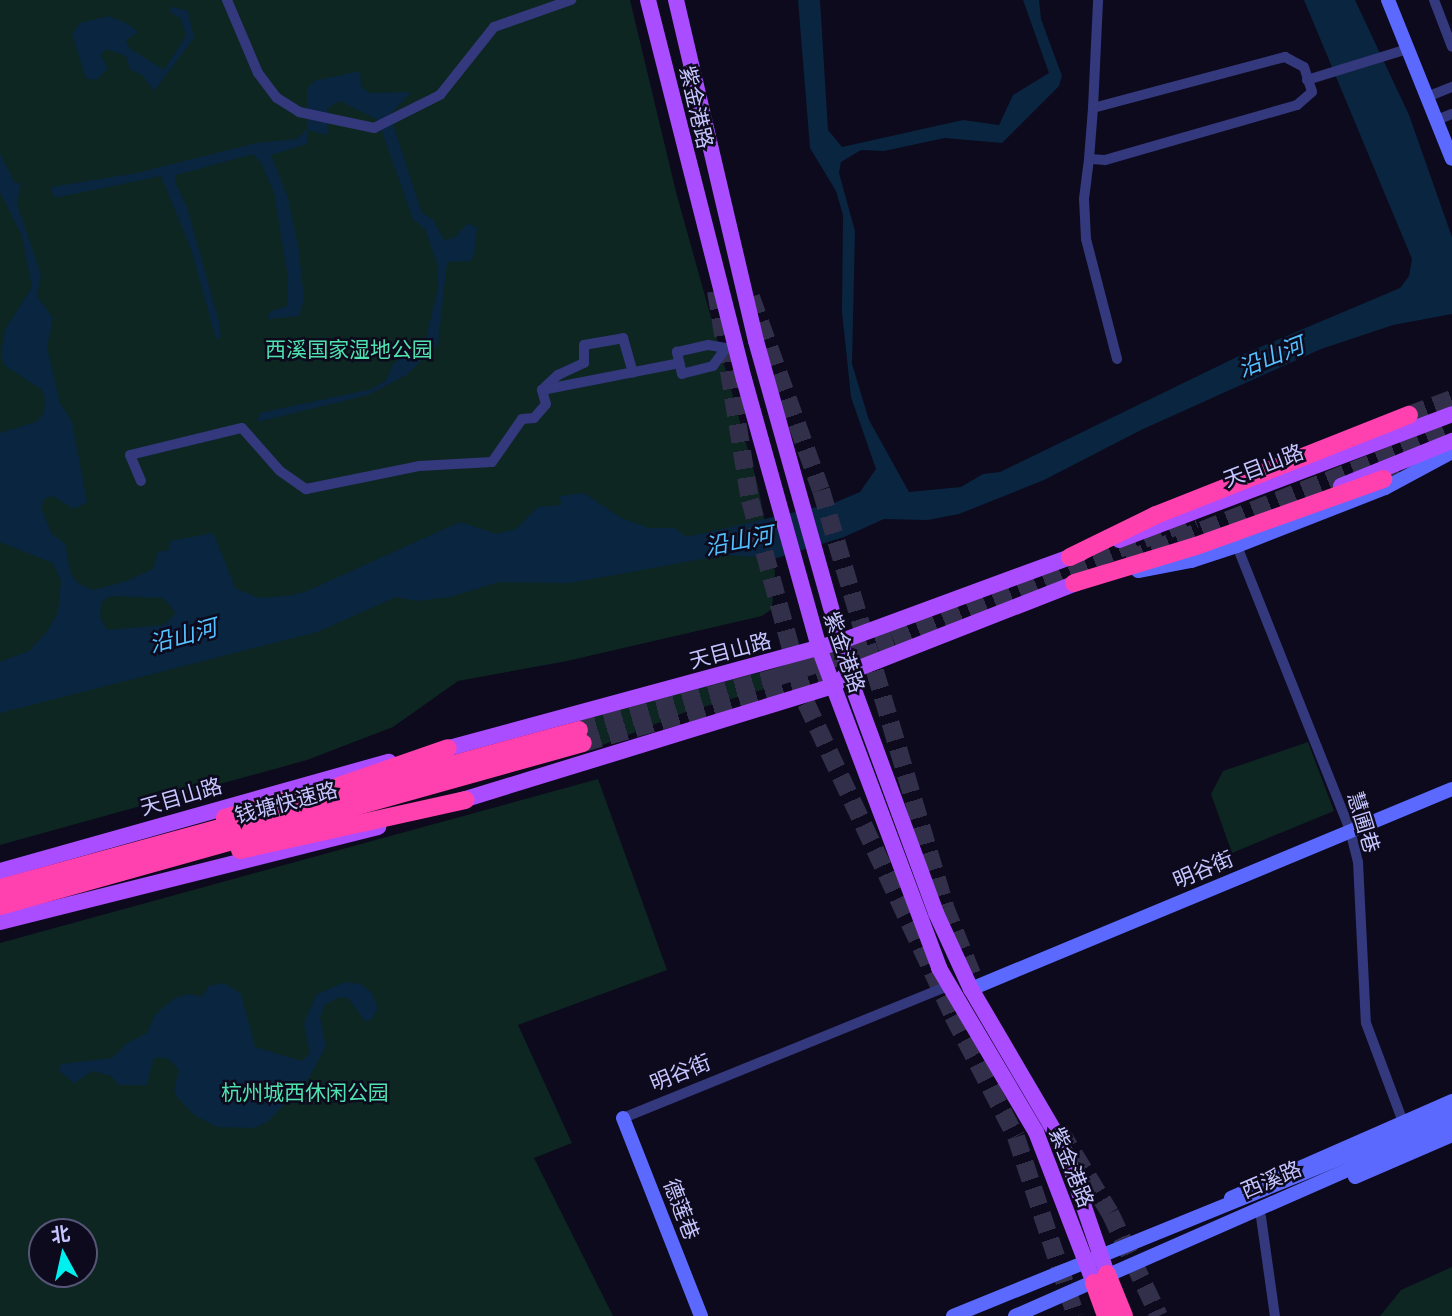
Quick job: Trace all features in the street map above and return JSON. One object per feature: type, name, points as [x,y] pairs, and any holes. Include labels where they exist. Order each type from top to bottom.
[{"type":"highway","points":[[1070,557],[1156,515],[1409,415]]},
{"type":"highway","points":[[1074,583],[1196,546],[1383,479]]},
{"type":"highway","name":"钱塘快速路","points":[[0,906],[118,865],[581,736]]},
{"type":"highway","points":[[118,865],[252,808],[312,794],[448,748]]},
{"type":"highway","points":[[118,865],[466,800]]},
{"type":"highway","name":"钱塘快速路","points":[[0,888],[118,865]]},
{"type":"highway","points":[[1101,1278],[1106,1316]]},
{"type":"highway","points":[[1101,1278],[1124,1316]]},
{"type":"main road","name":"紫金港路","points":[[648,0],[782,509],[792,556],[819,648],[915,911],[948,986],[1036,1132],[1086,1262],[1101,1278]]},
{"type":"main road","name":"紫金港路","points":[[676,0],[747,307],[839,642],[905,836],[971,989],[1063,1146],[1102,1255],[1101,1278]]},
{"type":"main road","name":"天目山路","points":[[0,871],[259,796],[448,748],[839,642],[1452,414]]},
{"type":"main road","points":[[0,922],[319,844],[834,686],[849,672],[1074,583],[1452,441]]},
{"type":"street","points":[[227,0],[258,73],[277,98],[299,112],[379,127],[398,118],[454,81],[472,50],[494,27],[571,0]]},
{"type":"street","points":[[1098,0],[1093,108],[1084,199],[1086,239],[1117,359]]},
{"type":"street","points":[[1388,0],[1452,159]]},
{"type":"street","points":[[1434,0],[1452,47]]},
{"type":"street","points":[[1307,80],[1408,50]]},
{"type":"street","points":[[1089,159],[1105,160],[1297,106],[1311,92],[1304,67],[1285,57],[1093,108]]},
{"type":"street","points":[[1427,97],[1452,87]]},
{"type":"street","points":[[1437,120],[1452,114]]},
{"type":"street","points":[[542,390],[558,375],[584,363],[584,345],[624,338],[633,373]]},
{"type":"street","points":[[708,345],[726,348],[713,366],[682,374],[679,363],[677,352],[708,345]]},
{"type":"street","points":[[542,390],[576,380],[633,373],[679,363]]},
{"type":"street","points":[[137,479],[130,455],[242,428],[280,471],[306,489],[419,466],[492,462],[522,419],[534,418],[546,404],[542,390]]},
{"type":"street","points":[[1074,583],[1191,562],[1385,488],[1452,452]]},
{"type":"street","name":"慧圃巷","points":[[1237,546],[1350,830],[1358,862],[1366,1023],[1403,1122]]},
{"type":"street","name":"明谷街","points":[[971,989],[1452,789]]},
{"type":"street","name":"明谷街","points":[[623,1118],[948,986]]},
{"type":"street","name":"西溪路","points":[[1215,1208],[1242,1191],[1452,1101]]},
{"type":"street","name":"西溪路","points":[[953,1316],[1215,1208],[1255,1196],[1452,1113]]},
{"type":"street","name":"德莲巷","points":[[623,1118],[701,1316]]},
{"type":"street","name":"西溪路","points":[[1015,1316],[1452,1124]]},
{"type":"street","name":"西溪路","points":[[1101,1278],[1125,1275],[1452,1135]]},
{"type":"street","points":[[1261,1217],[1275,1316]]},
{"type":"street","name":"西溪路","points":[[977,1316],[1058,1281],[1086,1262]]},
{"type":"green space","name":"西溪国家湿地公园","points":[[0,0],[630,0],[676,192],[758,486],[775,572],[772,609],[762,616],[567,661],[458,681],[393,727],[307,760],[0,845]]},
{"type":"green space","points":[[796,663],[802,678],[683,713],[588,751],[578,719]]},
{"type":"green space","points":[[1308,742],[1334,811],[1232,853],[1211,794],[1223,771]]},
{"type":"green space","name":"杭州城西休闲公园","points":[[598,779],[667,970],[518,1025],[572,1143],[534,1158],[613,1316],[0,1316],[0,943]]},
{"type":"green space","points":[[1452,1267],[1452,1316],[1380,1316],[1401,1290]]},
{"type":"water","name":"沿山河","points":[[798,0],[820,0],[828,130],[842,147],[963,120],[999,125],[1013,95],[1049,73],[1023,0],[1039,0],[1041,19],[1062,76],[1059,86],[1002,143],[945,138],[884,151],[861,150],[841,162],[839,173],[855,231],[852,364],[869,420],[909,492],[961,487],[983,474],[1000,472],[1239,356],[1400,288],[1409,276],[1412,259],[1304,0],[1355,0],[1409,115],[1452,237],[1452,314],[1393,325],[1321,349],[1141,430],[1044,480],[959,514],[928,520],[884,519],[844,537],[777,558],[724,555],[570,583],[499,582],[450,597],[417,601],[396,597],[317,632],[0,713],[0,662],[29,651],[46,633],[58,613],[61,581],[53,563],[0,542],[0,433],[36,422],[44,413],[45,398],[41,389],[4,365],[1,353],[5,330],[32,287],[22,236],[0,192],[0,154],[15,183],[21,183],[17,204],[41,275],[37,296],[53,318],[47,347],[60,403],[72,422],[87,502],[74,509],[53,496],[44,499],[41,507],[51,533],[65,544],[71,575],[79,584],[93,590],[127,581],[153,569],[158,552],[169,550],[170,541],[213,533],[236,589],[259,598],[305,592],[460,522],[497,534],[516,529],[538,507],[561,505],[560,496],[584,493],[621,518],[649,528],[674,528],[687,537],[834,503],[860,492],[876,469],[851,397],[842,312],[843,215],[836,191],[810,148]],"holes":[[[110,596],[163,598],[176,613],[164,625],[107,630],[100,617],[101,602]]]},
{"type":"water","points":[[172,7],[188,11],[194,38],[154,91],[142,75],[130,69],[126,56],[106,49],[100,55],[108,68],[96,80],[86,78],[72,34],[80,23],[109,16],[126,23],[138,32],[126,40],[129,48],[164,70],[186,36],[181,19],[169,11]]},
{"type":"water","points":[[360,71],[361,86],[369,93],[411,92],[390,115],[422,213],[433,220],[444,240],[454,238],[467,224],[477,227],[474,256],[470,261],[447,262],[438,344],[408,374],[368,395],[257,422],[260,413],[372,389],[386,380],[393,364],[426,338],[438,288],[437,263],[425,229],[413,219],[378,120],[340,101],[327,108],[328,135],[307,130],[307,144],[271,155],[288,198],[299,251],[304,300],[299,316],[267,319],[270,312],[287,306],[288,277],[274,192],[260,161],[253,154],[176,175],[175,182],[187,207],[219,322],[221,337],[216,339],[191,249],[161,176],[54,198],[51,187],[137,173],[257,143],[297,139],[307,129],[307,89],[314,81]]},
{"type":"water","points":[[345,982],[361,984],[372,993],[378,1009],[366,1022],[348,998],[340,997],[324,1005],[320,1017],[326,1046],[306,1083],[267,1122],[254,1128],[217,1127],[193,1114],[177,1097],[174,1089],[179,1070],[169,1059],[157,1057],[153,1060],[147,1085],[119,1085],[111,1076],[93,1071],[74,1083],[58,1070],[62,1064],[112,1058],[127,1043],[147,1033],[155,1015],[175,998],[189,994],[202,997],[209,986],[224,983],[241,994],[255,1047],[302,1061],[310,1053],[304,1024],[316,995]]},
{"type":"tunnel","points":[[716,291],[750,500],[806,703],[953,1016],[1016,1137],[1076,1316]]},
{"type":"tunnel","points":[[751,297],[821,490],[945,907],[974,979]]},
{"type":"tunnel","points":[[1409,415],[1452,399]]},
{"type":"tunnel","points":[[1127,560],[1452,431]]},
{"type":"tunnel","points":[[1383,479],[1422,463]]},
{"type":"tunnel","points":[[579,730],[774,678],[893,639],[1195,519]]},
{"type":"tunnel","points":[[583,743],[863,663]]},
{"type":"tunnel","points":[[1060,1131],[1110,1213],[1159,1316]]}]
